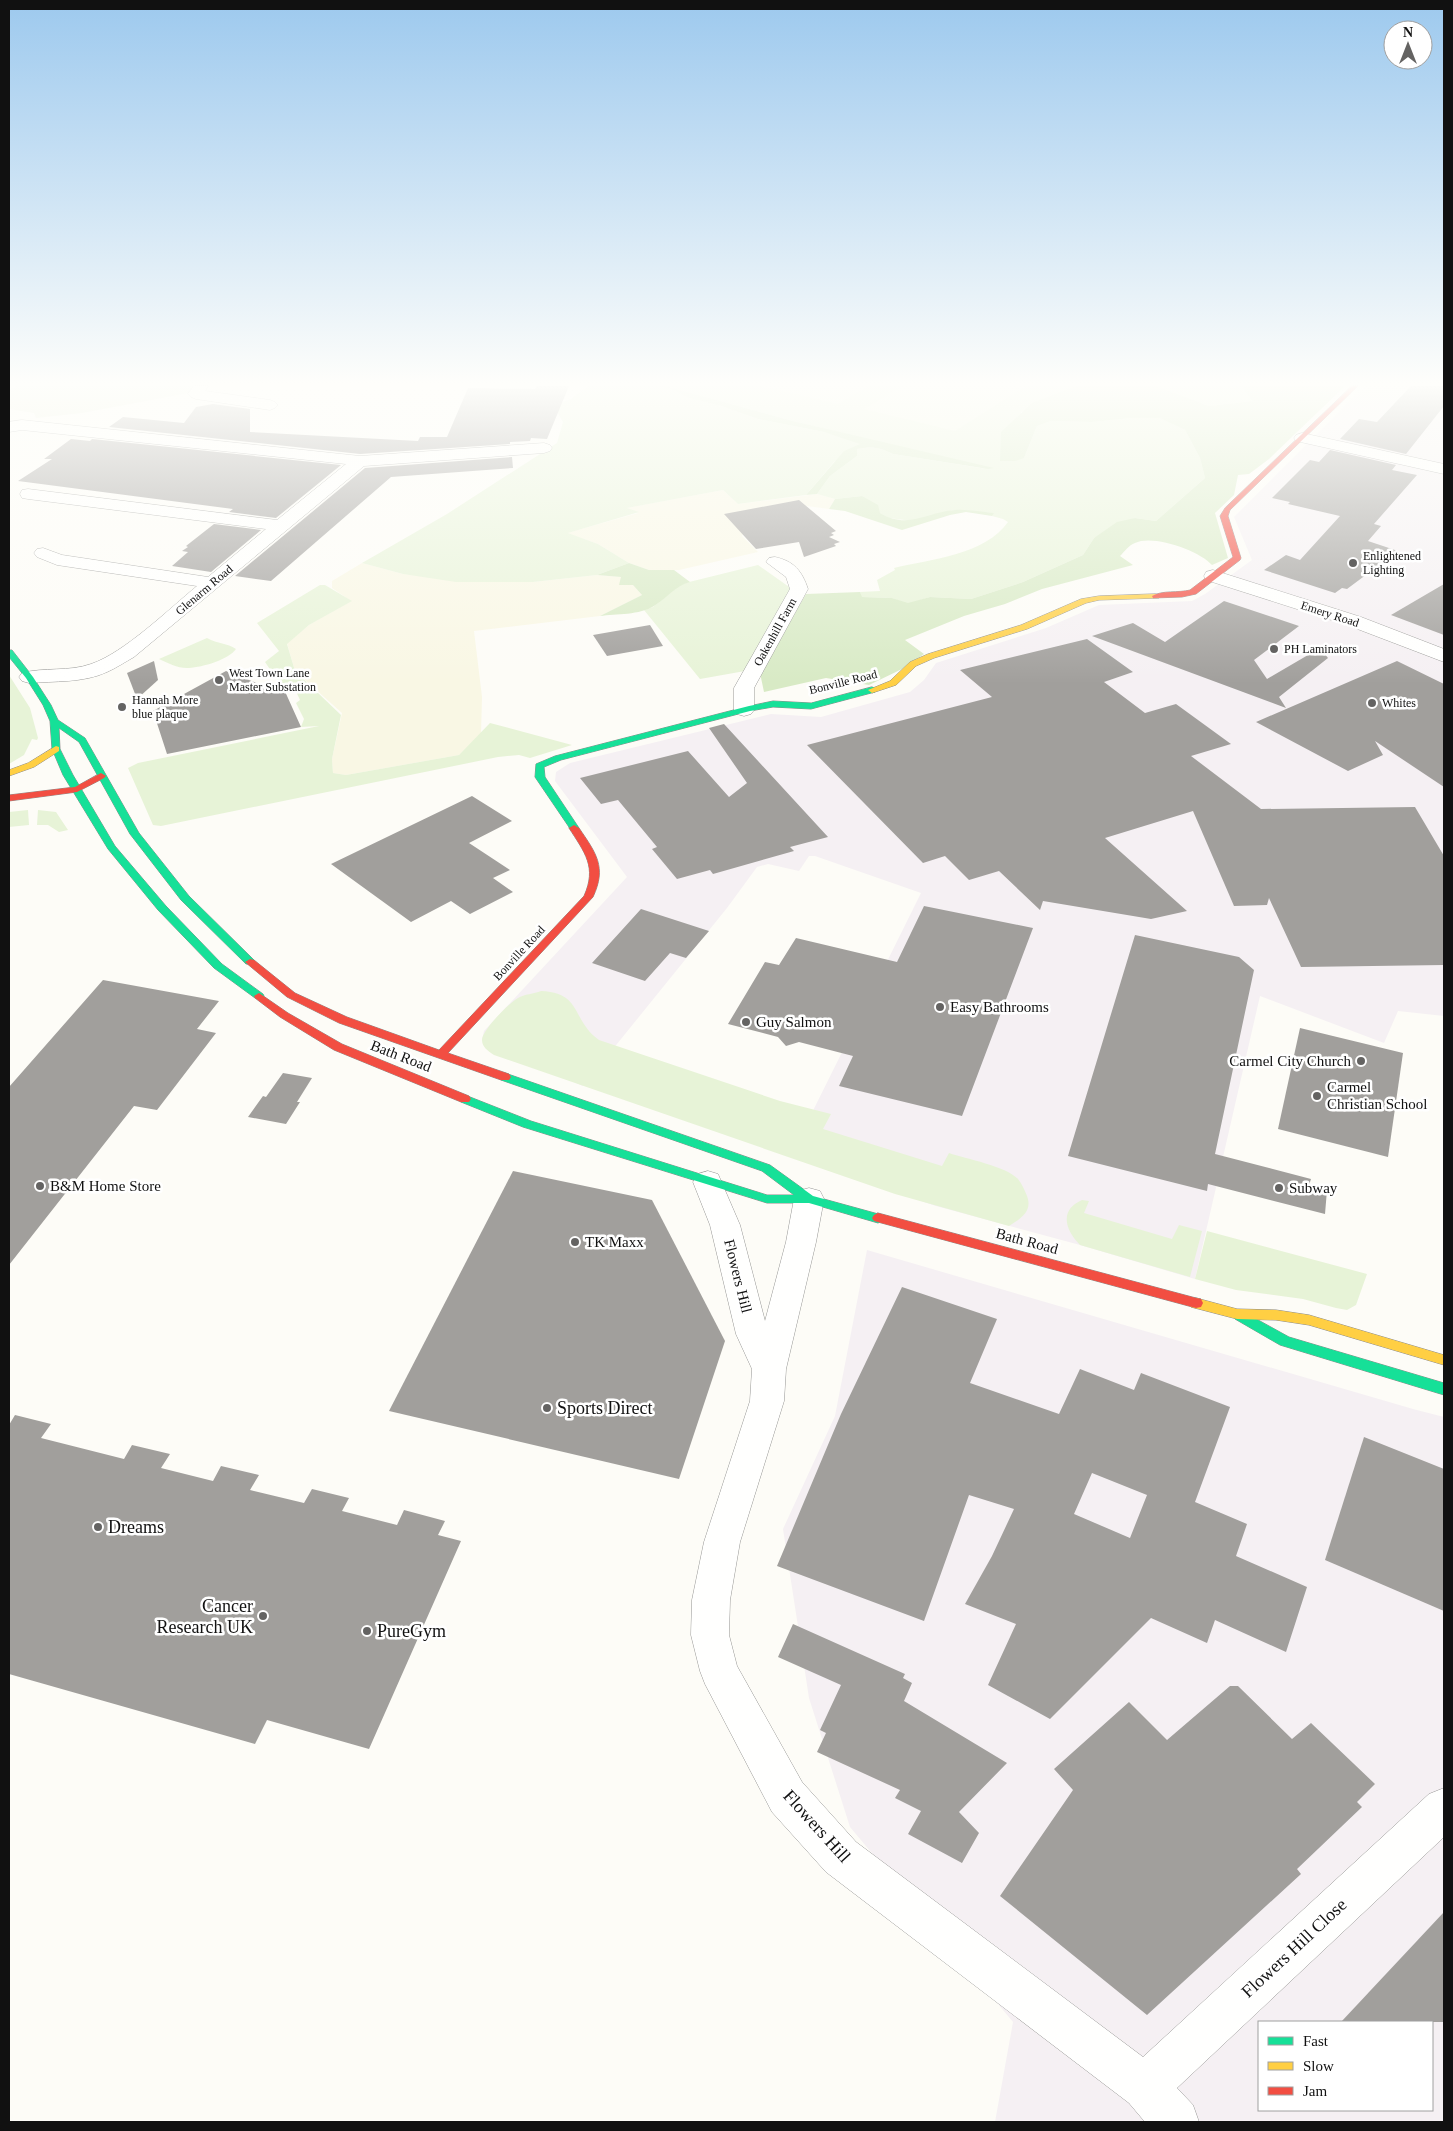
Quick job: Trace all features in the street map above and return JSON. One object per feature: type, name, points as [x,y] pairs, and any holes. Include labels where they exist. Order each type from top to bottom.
[{"type":"main road","name":"Bonville Road","points":[[441,1054],[526,967],[585,902],[593,890],[598,874],[595,861],[540,778],[539,766],[558,758],[744,710],[773,704],[811,706],[862,694],[892,683],[904,675],[912,664],[931,656],[1024,627],[1084,601],[1099,598],[1182,595],[1193,592],[1237,558],[1224,516],[1227,509],[1252,485]]},
{"type":"main road","points":[[9,652],[29,677],[54,721],[56,749],[31,765],[9,773]]},
{"type":"main road","name":"Bath Road","points":[[54,721],[82,740],[135,834],[185,898],[257,969],[292,995],[343,1020],[766,1168],[809,1198]]},
{"type":"main road","name":"Bath Road","points":[[56,749],[68,775],[111,846],[162,908],[218,966],[284,1015],[338,1047],[527,1124],[767,1199],[809,1198],[1237,1314],[1276,1315],[1309,1320],[1444,1360]]},
{"type":"main road","points":[[52,776],[101,776]]},
{"type":"main road","points":[[9,798],[77,789],[101,776]]},
{"type":"main road","points":[[9,781],[26,779]]},
{"type":"main road","name":"Bath Road","points":[[1237,1314],[1285,1341],[1444,1389]]},
{"type":"street","name":"Glenarm Road","points":[[29,677],[75,674],[98,669],[127,654],[330,485]]},
{"type":"street","points":[[28,494],[280,526]]},
{"type":"street","points":[[42,554],[57,560],[213,583]]},
{"type":"street","name":"Oakenhill Farm","points":[[744,710],[744,688],[799,589],[794,574],[776,562]]},
{"type":"street","name":"Emery Road","points":[[1214,576],[1354,621],[1444,656]]},
{"type":"street","name":"Flowers Hill","points":[[708,1182],[725,1225],[752,1334],[768,1369]]},
{"type":"street","name":"Flowers Hill","points":[[809,1198],[801,1242],[768,1369],[766,1401],[722,1542],[711,1600],[710,1635],[719,1671],[786,1797],[841,1857],[1145,2087],[1176,2122]]},
{"type":"street","name":"Flowers Hill Close","points":[[1145,2087],[1444,1809]]},
{"type":"shaded area","points":[[1266,485],[1444,485],[1444,1016],[1398,1011],[1384,1043],[1260,996],[1195,1279],[1080,1245],[936,1206],[790,1157],[921,893],[815,856],[809,856],[799,871],[768,864],[757,867],[727,908],[583,1086],[482,1040],[484,1031],[627,877],[555,781],[556,772],[570,763],[771,714],[821,717],[910,692],[924,680],[936,663],[1046,628],[1099,605],[1192,601],[1205,594],[1252,560],[1234,517]]},
{"type":"shaded area","points":[[723,490],[738,504],[817,494],[835,499],[829,509],[807,506],[789,508],[749,523],[742,536],[758,552],[679,570],[649,570],[629,563],[598,544],[567,533],[638,513],[626,508]]},
{"type":"shaded area","points":[[362,563],[403,574],[533,582],[597,575],[621,577],[633,585],[642,595],[600,616],[474,631],[482,697],[481,734],[459,755],[346,775],[333,773],[332,759],[342,713],[295,671],[287,643],[309,625],[351,601],[332,588],[332,581]]},
{"type":"shaded area","points":[[867,1250],[1444,1417],[1444,2122],[995,2122],[1013,2022],[850,1827],[809,1698],[783,1529],[835,1416]]},
{"type":"green space","points":[[491,485],[814,485],[806,495],[738,504],[723,490],[627,508],[639,512],[568,533],[598,544],[629,563],[597,575],[533,582],[456,582],[403,574],[362,563],[447,514]]},
{"type":"green space","points":[[814,485],[823,485],[817,494],[806,495]]},
{"type":"green space","points":[[823,485],[1197,485],[1156,521],[1135,518],[1094,538],[1083,555],[1023,582],[971,599],[930,597],[908,604],[892,598],[861,597],[860,592],[880,591],[877,580],[895,570],[894,568],[972,549],[998,533],[1008,522],[992,516],[993,513],[954,510],[912,521],[889,518],[880,513],[862,496],[835,499],[817,494]]},
{"type":"green space","points":[[1197,485],[1236,485],[1234,495],[1215,513],[1228,558],[1212,565],[1197,554],[1176,545],[1153,541],[1135,543],[1120,556],[1133,565],[1042,589],[1005,604],[964,616],[905,640],[924,654],[902,669],[869,685],[826,678],[764,692],[760,673],[806,594],[860,592],[862,597],[892,598],[908,603],[930,597],[971,599],[1023,582],[1083,555],[1094,538],[1117,522],[1135,518],[1156,521]]},
{"type":"green space","points":[[862,496],[878,505],[880,513],[900,520],[918,519],[955,510],[994,513],[992,516],[966,512],[902,530],[845,511],[829,509],[835,499]]},
{"type":"green space","points":[[629,563],[649,570],[674,570],[690,582],[680,586],[659,603],[648,609],[635,613],[600,616],[642,595],[633,585],[619,585],[621,577],[597,575]]},
{"type":"green space","points":[[758,565],[792,589],[745,671],[700,679],[644,610],[653,607],[681,584]]},
{"type":"green space","points":[[320,585],[325,585],[352,601],[309,625],[287,644],[295,671],[341,715],[332,759],[333,773],[346,775],[459,755],[490,723],[572,745],[530,758],[519,755],[498,757],[161,826],[153,825],[128,768],[138,763],[319,726],[301,727],[304,719],[296,703],[300,700],[293,685],[280,684],[265,662],[279,651],[257,623]]},
{"type":"green space","points":[[207,638],[236,649],[221,660],[189,668],[181,668],[159,659]]},
{"type":"green space","points":[[9,675],[30,708],[38,738],[37,740],[32,739],[24,755],[9,764]]},
{"type":"green space","points":[[28,810],[29,825],[9,827],[9,812]]},
{"type":"green space","points":[[38,810],[56,812],[68,830],[59,832],[48,825],[37,825]]},
{"type":"green space","points":[[541,991],[554,993],[570,1002],[590,1032],[599,1040],[780,1101],[831,1114],[823,1129],[942,1166],[949,1153],[1005,1170],[1018,1179],[1022,1185],[1027,1196],[1027,1211],[1021,1218],[1009,1226],[895,1194],[494,1055],[484,1047],[482,1040],[486,1030],[509,1005],[518,998]]},
{"type":"green space","points":[[1082,1200],[1089,1201],[1084,1213],[1172,1239],[1179,1225],[1202,1231],[1190,1277],[1080,1245],[1068,1227],[1067,1215],[1075,1204]]},
{"type":"green space","points":[[1207,1231],[1367,1274],[1356,1305],[1347,1310],[1303,1299],[1236,1290],[1195,1279]]},
{"type":"building","points":[[52,485],[316,485],[276,518],[229,512],[233,509]]},
{"type":"building","points":[[344,485],[381,485],[271,581],[235,576]]},
{"type":"building","points":[[1285,485],[1408,485],[1374,524],[1381,526],[1368,541],[1398,551],[1347,589],[1342,588],[1335,593],[1264,570],[1286,555],[1300,560],[1340,516],[1288,504],[1290,502],[1272,498]]},
{"type":"building","points":[[799,500],[836,531],[831,533],[834,535],[829,537],[840,542],[834,544],[836,546],[804,557],[799,542],[756,549],[724,514]]},
{"type":"building","points":[[214,524],[261,530],[211,572],[172,566],[188,552],[182,551],[188,547],[186,546]]},
{"type":"building","points":[[1444,584],[1444,635],[1391,615]]},
{"type":"building","name":"PH Laminators","points":[[1224,601],[1299,626],[1254,660],[1267,679],[1320,648],[1328,658],[1279,697],[1286,708],[1092,636],[1133,623],[1165,642]]},
{"type":"building","points":[[650,625],[663,646],[607,656],[593,635]]},
{"type":"building","points":[[1087,639],[1133,672],[1104,682],[1145,713],[1176,704],[1231,744],[1191,756],[1261,809],[1415,807],[1444,856],[1444,965],[1301,967],[1269,898],[1267,905],[1234,906],[1193,811],[1105,838],[1187,911],[1151,919],[1043,901],[1040,910],[999,871],[969,880],[945,856],[923,863],[807,745],[992,697],[960,670]]},
{"type":"building","points":[[154,661],[158,680],[137,699],[127,673]]},
{"type":"building","name":"Whites","points":[[1397,661],[1444,684],[1444,787],[1375,741],[1383,755],[1348,771],[1256,722]]},
{"type":"building","points":[[226,671],[272,689],[283,687],[301,727],[167,754],[153,711]]},
{"type":"building","points":[[724,724],[828,837],[790,847],[794,851],[713,874],[710,870],[677,879],[652,849],[657,847],[618,800],[601,804],[580,778],[688,751],[729,797],[747,783],[709,728]]},
{"type":"building","points":[[472,796],[512,821],[469,843],[510,870],[493,878],[513,892],[470,914],[451,901],[411,922],[331,864]]},
{"type":"building","name":"Easy Bathrooms","points":[[924,906],[1033,928],[962,1116],[839,1086],[853,1056],[799,1042],[786,1046],[778,1037],[728,1024],[765,962],[779,965],[796,938],[897,962]]},
{"type":"building","points":[[641,909],[709,931],[686,958],[670,953],[645,981],[592,963]]},
{"type":"building","points":[[1135,935],[1239,957],[1254,970],[1215,1154],[1311,1179],[1309,1185],[1327,1190],[1325,1214],[1208,1184],[1207,1191],[1068,1156]]},
{"type":"building","name":"B&M Home Store","points":[[103,980],[219,1001],[197,1029],[216,1033],[157,1110],[134,1106],[9,1265],[9,1087]]},
{"type":"building","points":[[1300,1028],[1403,1053],[1388,1157],[1278,1129]]},
{"type":"building","points":[[283,1073],[312,1078],[286,1124],[248,1117],[263,1096],[266,1097]]},
{"type":"building","points":[[513,1171],[652,1200],[725,1341],[679,1479],[389,1411]]},
{"type":"building","points":[[902,1287],[997,1319],[970,1383],[1059,1414],[1080,1369],[1134,1390],[1141,1373],[1230,1407],[1195,1502],[1247,1524],[1236,1556],[1307,1587],[1286,1652],[1215,1620],[1207,1643],[1151,1618],[1050,1719],[988,1685],[1016,1624],[965,1604],[992,1556],[1014,1509],[969,1495],[924,1621],[777,1566],[841,1414]],"holes":[[[1092,1473],[1147,1495],[1130,1538],[1074,1514]]]},
{"type":"building","points":[[15,1415],[51,1424],[41,1438],[124,1459],[132,1445],[170,1454],[161,1468],[213,1481],[221,1466],[259,1475],[250,1490],[304,1503],[312,1489],[349,1498],[342,1511],[397,1525],[404,1510],[445,1521],[438,1535],[461,1541],[369,1749],[267,1720],[255,1744],[9,1674],[9,1425]]},
{"type":"building","points":[[1364,1437],[1444,1469],[1444,1611],[1325,1560]]},
{"type":"building","points":[[793,1624],[905,1674],[903,1678],[912,1683],[904,1701],[1007,1763],[959,1812],[979,1833],[962,1863],[908,1834],[921,1811],[895,1798],[900,1790],[817,1752],[826,1733],[820,1730],[841,1685],[778,1657]]},
{"type":"building","points":[[1230,1686],[1238,1686],[1292,1739],[1311,1723],[1375,1784],[1357,1802],[1362,1807],[1297,1869],[1301,1874],[1147,2015],[1000,1896],[1073,1790],[1054,1769],[1129,1702],[1167,1740]]},
{"type":"building","points":[[1444,1912],[1444,2022],[1342,2021]]},
{"type":"traffic: fast","points":[[9,652],[29,677],[47,705],[54,721],[56,749],[68,775],[111,847],[162,908],[218,966],[259,996]]},
{"type":"traffic: fast","points":[[574,828],[540,777],[539,766],[558,758],[749,709],[773,704],[811,706],[872,690]]},
{"type":"traffic: fast","points":[[54,721],[82,740],[135,834],[185,898],[250,962]]},
{"type":"traffic: fast","points":[[505,1077],[766,1168],[809,1199]]},
{"type":"traffic: fast","points":[[465,1099],[527,1124],[767,1199],[809,1199],[878,1218]]},
{"type":"traffic: fast","points":[[1240,1315],[1285,1341],[1444,1389]]},
{"type":"traffic: slow","points":[[872,690],[893,683],[913,664],[931,656],[1024,627],[1084,601],[1099,598],[1156,596]]},
{"type":"traffic: slow","points":[[9,773],[31,765],[56,749]]},
{"type":"traffic: slow","points":[[1196,1303],[1237,1314],[1276,1315],[1309,1320],[1444,1360]]},
{"type":"traffic: jam","points":[[1156,596],[1182,595],[1193,592],[1237,558],[1224,516],[1227,509],[1252,485]]},
{"type":"traffic: jam","points":[[9,798],[77,789],[101,776]]},
{"type":"traffic: jam","points":[[441,1054],[588,897],[593,886],[595,869],[590,853],[574,828]]},
{"type":"traffic: jam","points":[[250,962],[291,995],[343,1020],[505,1077]]},
{"type":"traffic: jam","points":[[259,996],[284,1015],[338,1047],[465,1099]]},
{"type":"traffic: jam","points":[[878,1218],[1196,1303]]},
{"type":"place","name":"Enlightened Lighting","points":[[1353,563]]},
{"type":"place","name":"PH Laminators","points":[[1274,649]]},
{"type":"place","name":"West Town Lane Master Substation","points":[[219,680]]},
{"type":"place","name":"Whites","points":[[1372,703]]},
{"type":"place","name":"Hannah More blue plaque","points":[[122,707]]},
{"type":"place","name":"Easy Bathrooms","points":[[940,1007]]},
{"type":"place","name":"Guy Salmon","points":[[746,1022]]},
{"type":"place","name":"Carmel City Church","points":[[1361,1061]]},
{"type":"place","name":"Carmel Christian School","points":[[1317,1096]]},
{"type":"place","name":"B&M Home Store","points":[[40,1186]]},
{"type":"place","name":"Subway","points":[[1279,1188]]},
{"type":"place","name":"TK Maxx","points":[[575,1242]]},
{"type":"place","name":"Sports Direct","points":[[547,1408]]},
{"type":"place","name":"Dreams","points":[[98,1527]]},
{"type":"place","name":"Cancer Research UK","points":[[263,1616]]},
{"type":"place","name":"PureGym","points":[[367,1631]]}]
